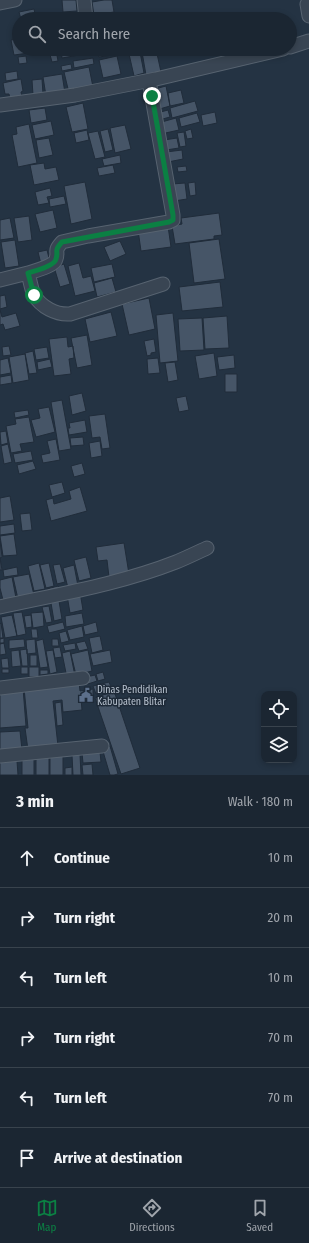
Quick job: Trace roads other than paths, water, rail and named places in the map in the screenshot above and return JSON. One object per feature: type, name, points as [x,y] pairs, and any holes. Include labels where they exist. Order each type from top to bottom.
[{"type":"street","points":[[0,3],[15,0]]},
{"type":"street","points":[[84,0],[85,12]]},
{"type":"street","points":[[309,1],[307,4],[309,16]]},
{"type":"street","points":[[297,45],[309,41]]},
{"type":"street","points":[[0,105],[74,95],[149,81],[254,56]]},
{"type":"street","points":[[0,280],[45,268],[53,264],[57,258],[56,250],[62,242],[173,220],[149,81]]},
{"type":"street","points":[[28,273],[34,295],[51,311],[64,314],[70,314],[163,284]]},
{"type":"street","points":[[0,607],[82,589],[148,572],[177,562],[207,548]]},
{"type":"street","points":[[0,688],[83,678]]},
{"type":"street","points":[[0,756],[102,746]]},
{"type":"place","name":"Dinas Pendidikan Kabupaten Blitar","points":[[86,695]]}]
